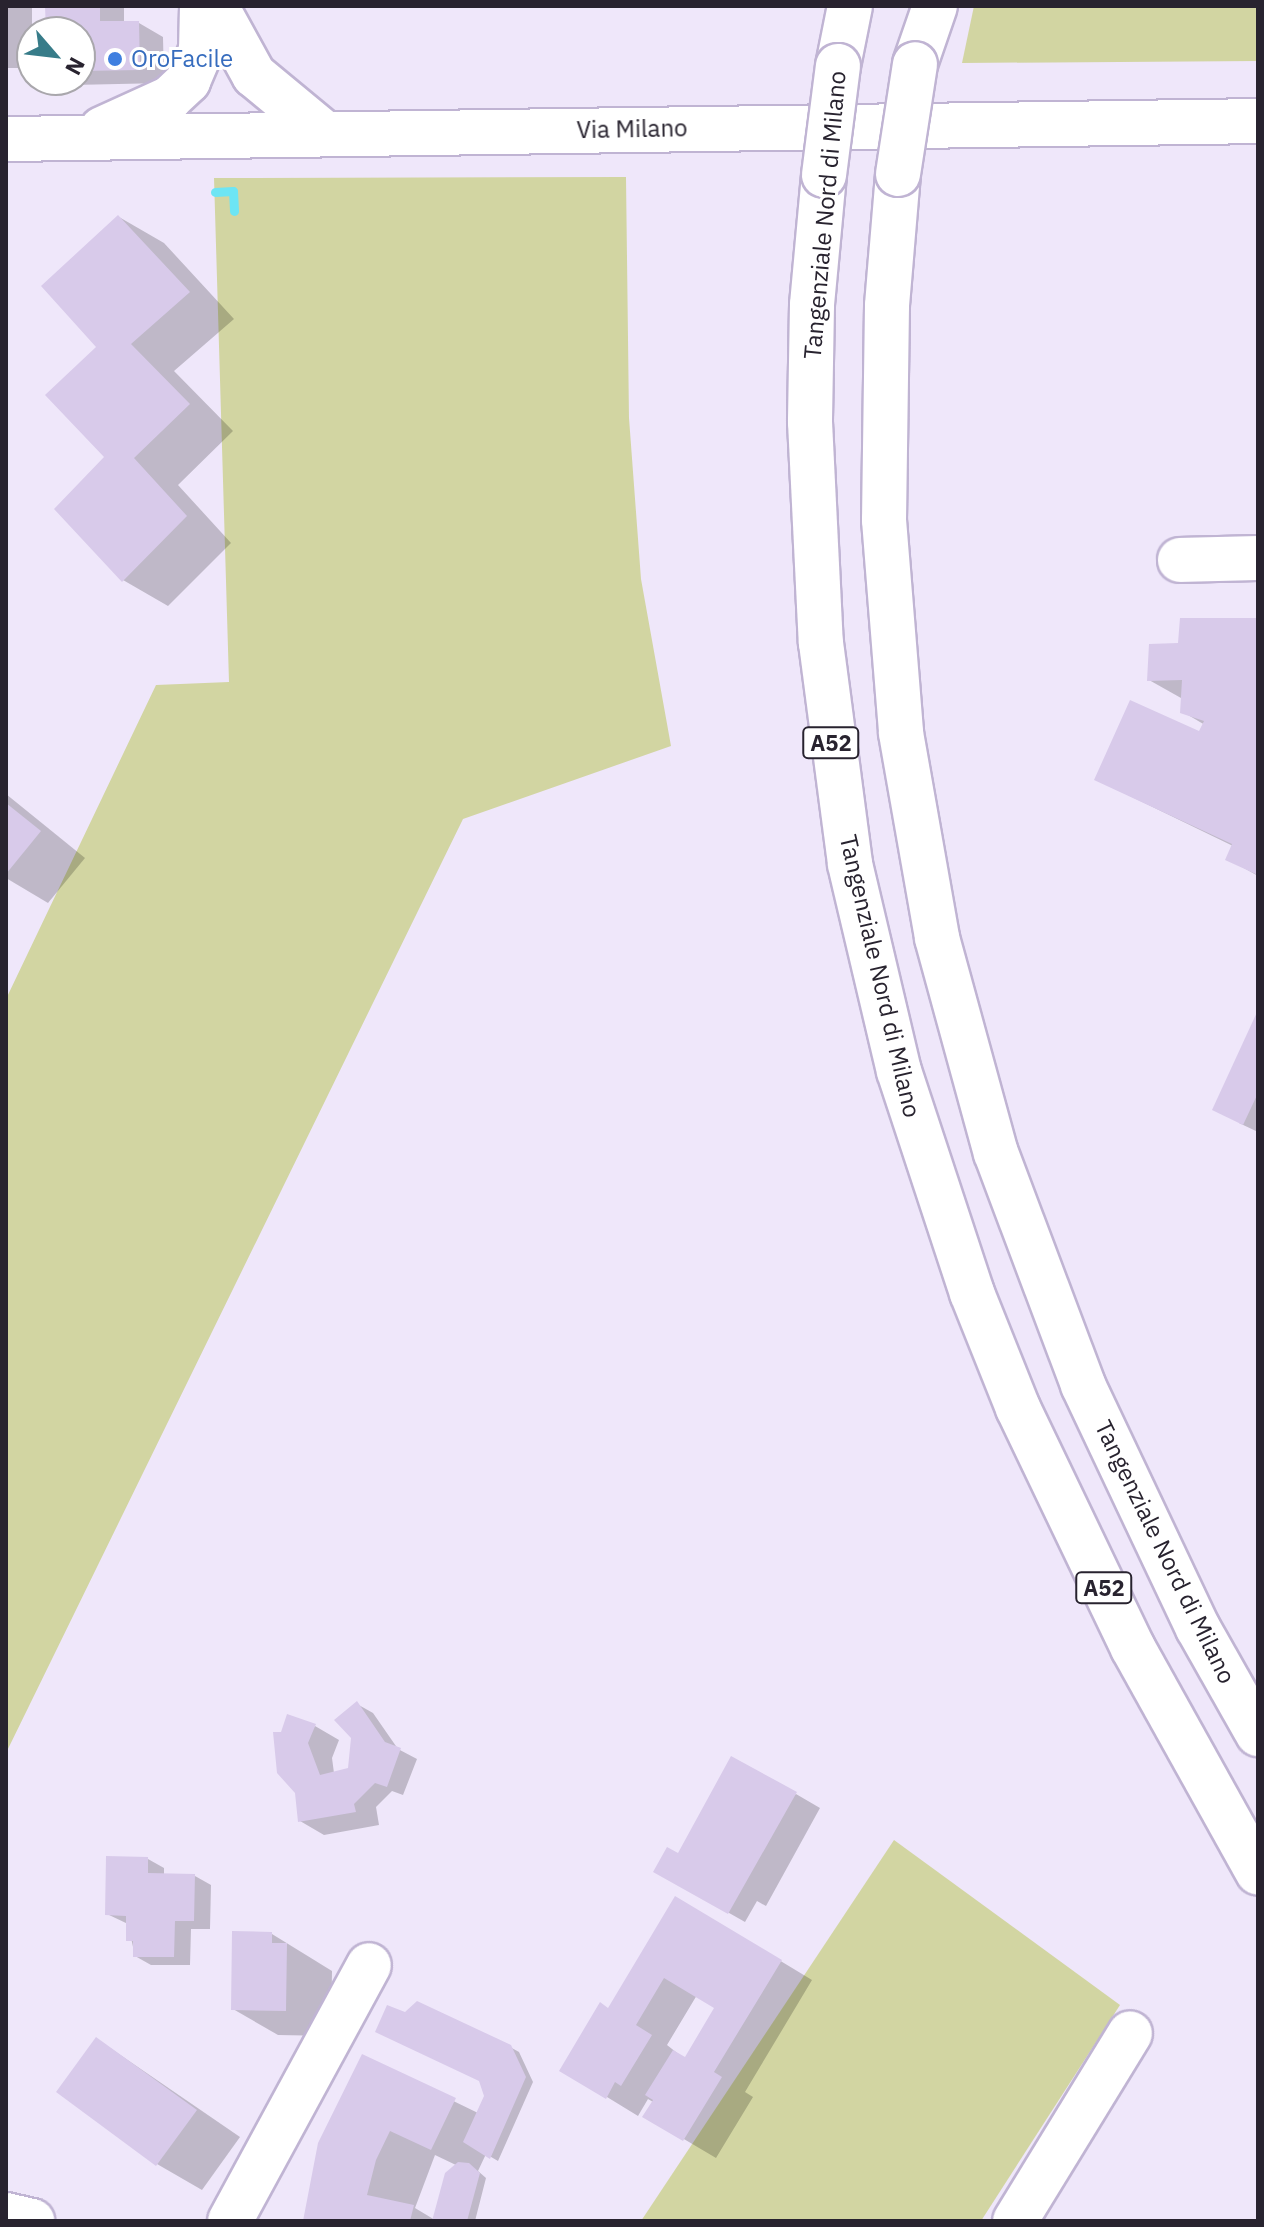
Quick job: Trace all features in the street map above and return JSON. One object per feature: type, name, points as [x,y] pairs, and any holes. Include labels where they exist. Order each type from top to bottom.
[{"type":"main road","points":[[83,138],[180,90],[201,51],[202,6]]},
{"type":"main road","points":[[216,6],[254,75],[324,133]]},
{"type":"main road","name":"Tangenziale Nord di Milano","points":[[850,6],[838,66],[824,175],[812,305],[810,422],[821,643],[850,864],[899,1071],[972,1293],[1018,1408],[1133,1648],[1258,1873]]},
{"type":"main road","name":"Tangenziale Nord di Milano","points":[[927,6],[898,174],[887,321],[884,520],[901,733],[937,938],[996,1153],[1072,1357],[1198,1628],[1258,1734]]},
{"type":"main road","points":[[915,64],[935,6]]},
{"type":"main road","name":"Via Milano","points":[[6,139],[1258,121]]},
{"type":"main road","points":[[1180,560],[1258,558]]},
{"type":"main road","points":[[230,2221],[369,1965]]},
{"type":"main road","points":[[1015,2221],[1130,2033]]},
{"type":"main road","points":[[6,2215],[32,2221]]},
{"type":"green space","points":[[974,6],[1258,6],[1258,61],[962,63]]},
{"type":"green space","points":[[626,177],[629,418],[641,579],[671,746],[463,819],[6,1753],[6,999],[156,685],[229,682],[214,178]]},
{"type":"green space","points":[[894,1840],[1120,2005],[981,2221],[641,2221]]},
{"type":"building","points":[[45,6],[100,6],[100,21],[139,21],[140,70],[96,71],[96,16],[45,16]]},
{"type":"building","points":[[118,215],[190,292],[131,344],[190,404],[134,458],[187,516],[122,582],[54,509],[104,457],[45,395],[96,347],[41,286]]},
{"type":"building","points":[[1180,618],[1258,618],[1258,875],[1225,860],[1232,844],[1094,780],[1130,700],[1199,731],[1204,721],[1180,713],[1182,680],[1147,681],[1149,644],[1178,643]]},
{"type":"building","points":[[6,803],[41,831],[6,874]]},
{"type":"building","points":[[1258,1010],[1258,1093],[1243,1125],[1212,1110]]},
{"type":"building","points":[[357,1701],[385,1742],[401,1748],[387,1787],[375,1783],[354,1804],[356,1812],[298,1822],[295,1793],[277,1773],[273,1732],[281,1732],[287,1714],[316,1724],[308,1743],[320,1775],[348,1768],[351,1738],[334,1720]]},
{"type":"building","points":[[731,1756],[797,1792],[728,1914],[653,1872],[667,1847],[678,1853]]},
{"type":"building","points":[[106,1856],[148,1857],[148,1873],[195,1874],[194,1921],[175,1921],[174,1957],[133,1957],[133,1941],[126,1941],[126,1916],[105,1915]]},
{"type":"building","points":[[675,1896],[782,1960],[714,2072],[722,2077],[683,2141],[642,2117],[653,2100],[645,2095],[673,2050],[685,2057],[714,2008],[664,1978],[636,2025],[652,2035],[621,2086],[615,2082],[606,2099],[559,2071],[600,2002],[608,2008]]},
{"type":"building","points":[[232,1931],[272,1932],[272,1943],[287,1943],[286,2011],[231,2010]]},
{"type":"building","points":[[417,2001],[511,2045],[526,2077],[490,2159],[463,2142],[484,2096],[479,2081],[375,2032],[387,2005],[405,2012]]},
{"type":"building","points":[[96,2037],[197,2110],[156,2166],[56,2092]]},
{"type":"building","points":[[362,2054],[456,2098],[431,2150],[390,2131],[376,2160],[367,2195],[414,2205],[410,2221],[303,2221],[318,2143]]},
{"type":"building","points":[[458,2162],[469,2163],[480,2173],[467,2221],[432,2221],[445,2173]]},
{"type":"waterway","points":[[215,192],[233,191],[234,211]]},
{"type":"place","name":"OroFacile","points":[[115,59]]}]
